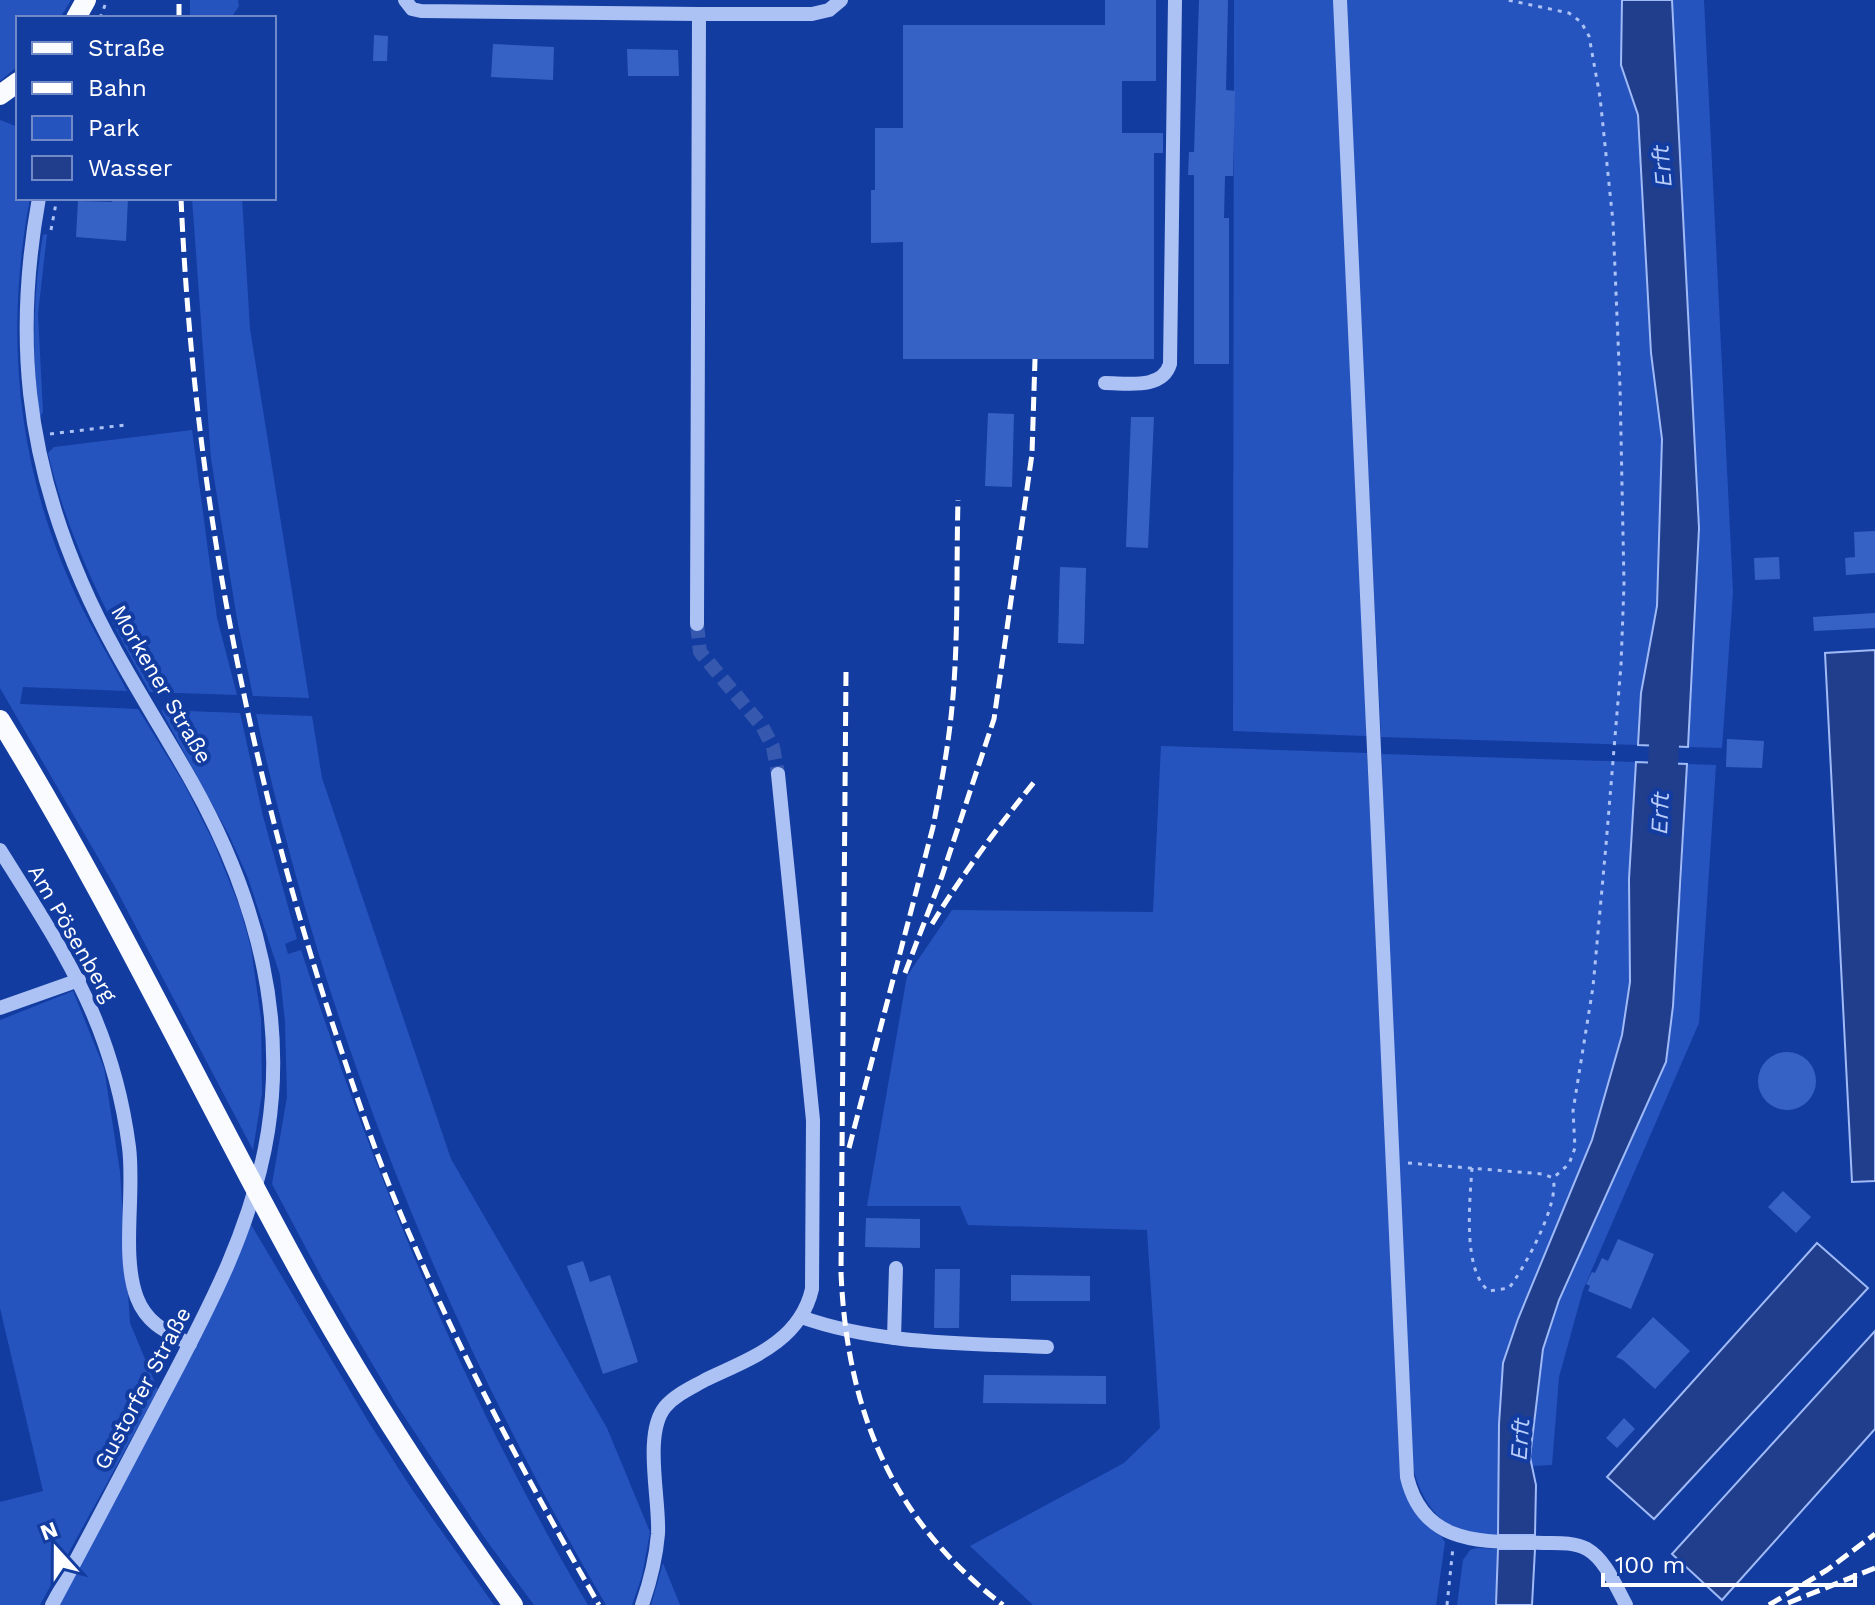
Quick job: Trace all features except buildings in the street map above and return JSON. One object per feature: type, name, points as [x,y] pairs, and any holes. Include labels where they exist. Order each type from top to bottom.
[{"type":"main road","points":[[0,720],[91,877],[299,1271],[409,1456],[513,1605]]},
{"type":"street","points":[[405,0],[411,8],[421,11],[699,14],[812,14],[829,10],[841,0]]},
{"type":"street","points":[[1105,383],[1154,381],[1167,372],[1170,364],[1175,0]]},
{"type":"street","points":[[1340,0],[1407,1477],[1423,1511],[1454,1536],[1477,1541],[1578,1546],[1596,1556],[1626,1605]]},
{"type":"street","points":[[697,624],[699,14]]},
{"type":"street","name":"Morkener Straße","points":[[39,200],[29,268],[25,343],[30,409],[40,462],[83,588],[204,804],[236,871],[252,918],[266,973],[273,1043],[270,1115],[258,1186]]},
{"type":"street","points":[[642,1605],[658,1535],[655,1442],[661,1412],[679,1394],[772,1345],[789,1332],[801,1317],[811,1294],[813,1132],[778,774]]},
{"type":"street","name":"Am Pösenberg","points":[[0,850],[56,938],[79,980],[107,1045],[122,1106],[132,1183],[130,1270],[134,1288],[150,1320],[190,1344]]},
{"type":"street","points":[[0,1008],[79,980]]},
{"type":"street","name":"Gustorfer Straße","points":[[52,1605],[190,1344],[235,1249],[258,1186]]},
{"type":"street","points":[[894,1338],[896,1268]]},
{"type":"street","points":[[801,1317],[894,1338],[1047,1347]]},
{"type":"path","points":[[1508,0],[1528,1],[1569,13],[1578,18],[1587,30],[1596,70],[1613,222],[1623,519],[1621,665],[1596,967],[1573,1111],[1575,1148],[1569,1164],[1553,1178]]},
{"type":"path","points":[[50,239],[57,200]]},
{"type":"path","points":[[40,462],[49,434],[47,422]]},
{"type":"path","points":[[49,434],[125,425]]},
{"type":"path","points":[[1393,1162],[1543,1174],[1553,1178]]},
{"type":"path","points":[[1472,1168],[1469,1208],[1473,1259],[1480,1283],[1489,1291],[1509,1288],[1523,1270],[1549,1213],[1555,1191],[1553,1178]]},
{"type":"path","points":[[1447,1605],[1454,1536]]},
{"type":"green space","points":[[0,0],[71,0],[61,16],[16,16],[16,68],[0,81]]},
{"type":"green space","points":[[190,0],[238,0],[239,6],[232,16],[190,16]]},
{"type":"green space","points":[[1234,0],[1335,0],[1367,736],[1233,731]]},
{"type":"green space","points":[[1345,0],[1622,0],[1621,65],[1638,115],[1651,353],[1662,439],[1657,606],[1641,693],[1638,745],[1381,737]]},
{"type":"green space","points":[[1672,0],[1704,0],[1733,592],[1722,748],[1688,747],[1699,528]]},
{"type":"green space","points":[[0,120],[16,126],[16,200],[30,200],[18,304],[18,356],[22,408],[31,460],[61,561],[83,610],[127,691],[23,687],[20,704],[138,709],[183,782],[214,843],[240,908],[251,948],[261,1019],[262,1093],[253,1150],[114,885],[0,688]]},
{"type":"green space","points":[[192,200],[242,200],[250,329],[309,698],[253,696],[211,459]]},
{"type":"green space","points":[[47,234],[38,314],[43,412],[40,417],[34,326],[43,235]]},
{"type":"green space","points":[[192,430],[217,618],[237,695],[150,692],[90,576],[67,517],[48,453],[54,447]]},
{"type":"green space","points":[[161,710],[240,713],[263,816],[297,939],[285,944],[288,954],[301,950],[392,1203],[463,1367],[543,1527],[588,1605],[534,1605],[484,1537],[396,1404],[323,1280],[272,1184],[287,1097],[280,975],[248,878],[229,835]]},
{"type":"green space","points":[[256,714],[312,716],[322,778],[451,1159],[607,1428],[650,1532],[642,1576],[632,1605],[606,1605],[547,1500],[442,1284],[354,1061],[284,831]]},
{"type":"green space","points":[[1161,746],[1367,753],[1402,1474],[1445,1542],[1436,1605],[1033,1605],[970,1546],[1124,1463],[1160,1428],[1147,1230],[968,1225],[960,1206],[867,1206],[907,976],[952,910],[1153,912]]},
{"type":"green space","points":[[1382,754],[1636,762],[1629,879],[1630,982],[1622,1035],[1592,1140],[1503,1363],[1498,1535],[1465,1532],[1444,1522],[1423,1495],[1412,1463],[1386,915]]},
{"type":"green space","points":[[1687,764],[1716,765],[1699,1023],[1583,1290],[1559,1377],[1552,1465],[1532,1466],[1530,1457],[1543,1349],[1559,1300],[1602,1202],[1681,893]]},
{"type":"green space","points":[[73,991],[104,1068],[120,1172],[130,1323],[158,1390],[40,1605],[0,1605],[0,1502],[43,1491],[0,1308],[0,1020]]},
{"type":"green space","points":[[247,1218],[368,1421],[413,1491],[494,1605],[52,1605]]},
{"type":"green space","points":[[1498,1549],[1496,1605],[1457,1605],[1463,1560],[1470,1550]]},
{"type":"green space","points":[[663,1563],[680,1605],[651,1605]]},
{"type":"water","points":[[1622,0],[1672,0],[1699,528],[1688,747],[1638,745],[1641,693],[1657,606],[1662,439],[1651,353],[1638,115],[1621,65]]},
{"type":"water","points":[[1875,650],[1875,1181],[1852,1182],[1825,653]]},
{"type":"water","points":[[1636,762],[1687,764],[1673,1006],[1666,1062],[1559,1300],[1543,1349],[1530,1457],[1536,1485],[1535,1535],[1498,1535],[1503,1363],[1592,1140],[1622,1035],[1630,982],[1629,879]]},
{"type":"water","points":[[1817,1243],[1868,1288],[1654,1519],[1607,1477]]},
{"type":"water","points":[[1875,1331],[1875,1429],[1722,1600],[1672,1554]]},
{"type":"water","points":[[1498,1549],[1535,1549],[1532,1605],[1496,1605]]},
{"type":"waterway","name":"Erft","points":[[1661,802],[1666,707]]},
{"type":"tunnel","points":[[697,624],[700,652],[762,726],[773,747],[778,774]]},
{"type":"railway","points":[[179,0],[179,16]]},
{"type":"railway","points":[[181,200],[197,406],[211,510],[248,714],[299,916],[358,1101],[412,1240],[500,1425],[599,1605]]},
{"type":"railway","points":[[905,973],[942,876],[994,719],[1032,454],[1035,359]]},
{"type":"railway","points":[[849,1148],[933,827],[943,772],[955,663],[958,500]]},
{"type":"railway","points":[[846,672],[841,1273],[853,1371],[865,1416],[882,1458],[904,1499],[931,1537],[964,1572],[1003,1605]]},
{"type":"railway","points":[[932,924],[981,851],[1035,781]]},
{"type":"railway","points":[[1769,1605],[1827,1570],[1875,1534]]},
{"type":"railway","points":[[1788,1603],[1875,1568]]}]
